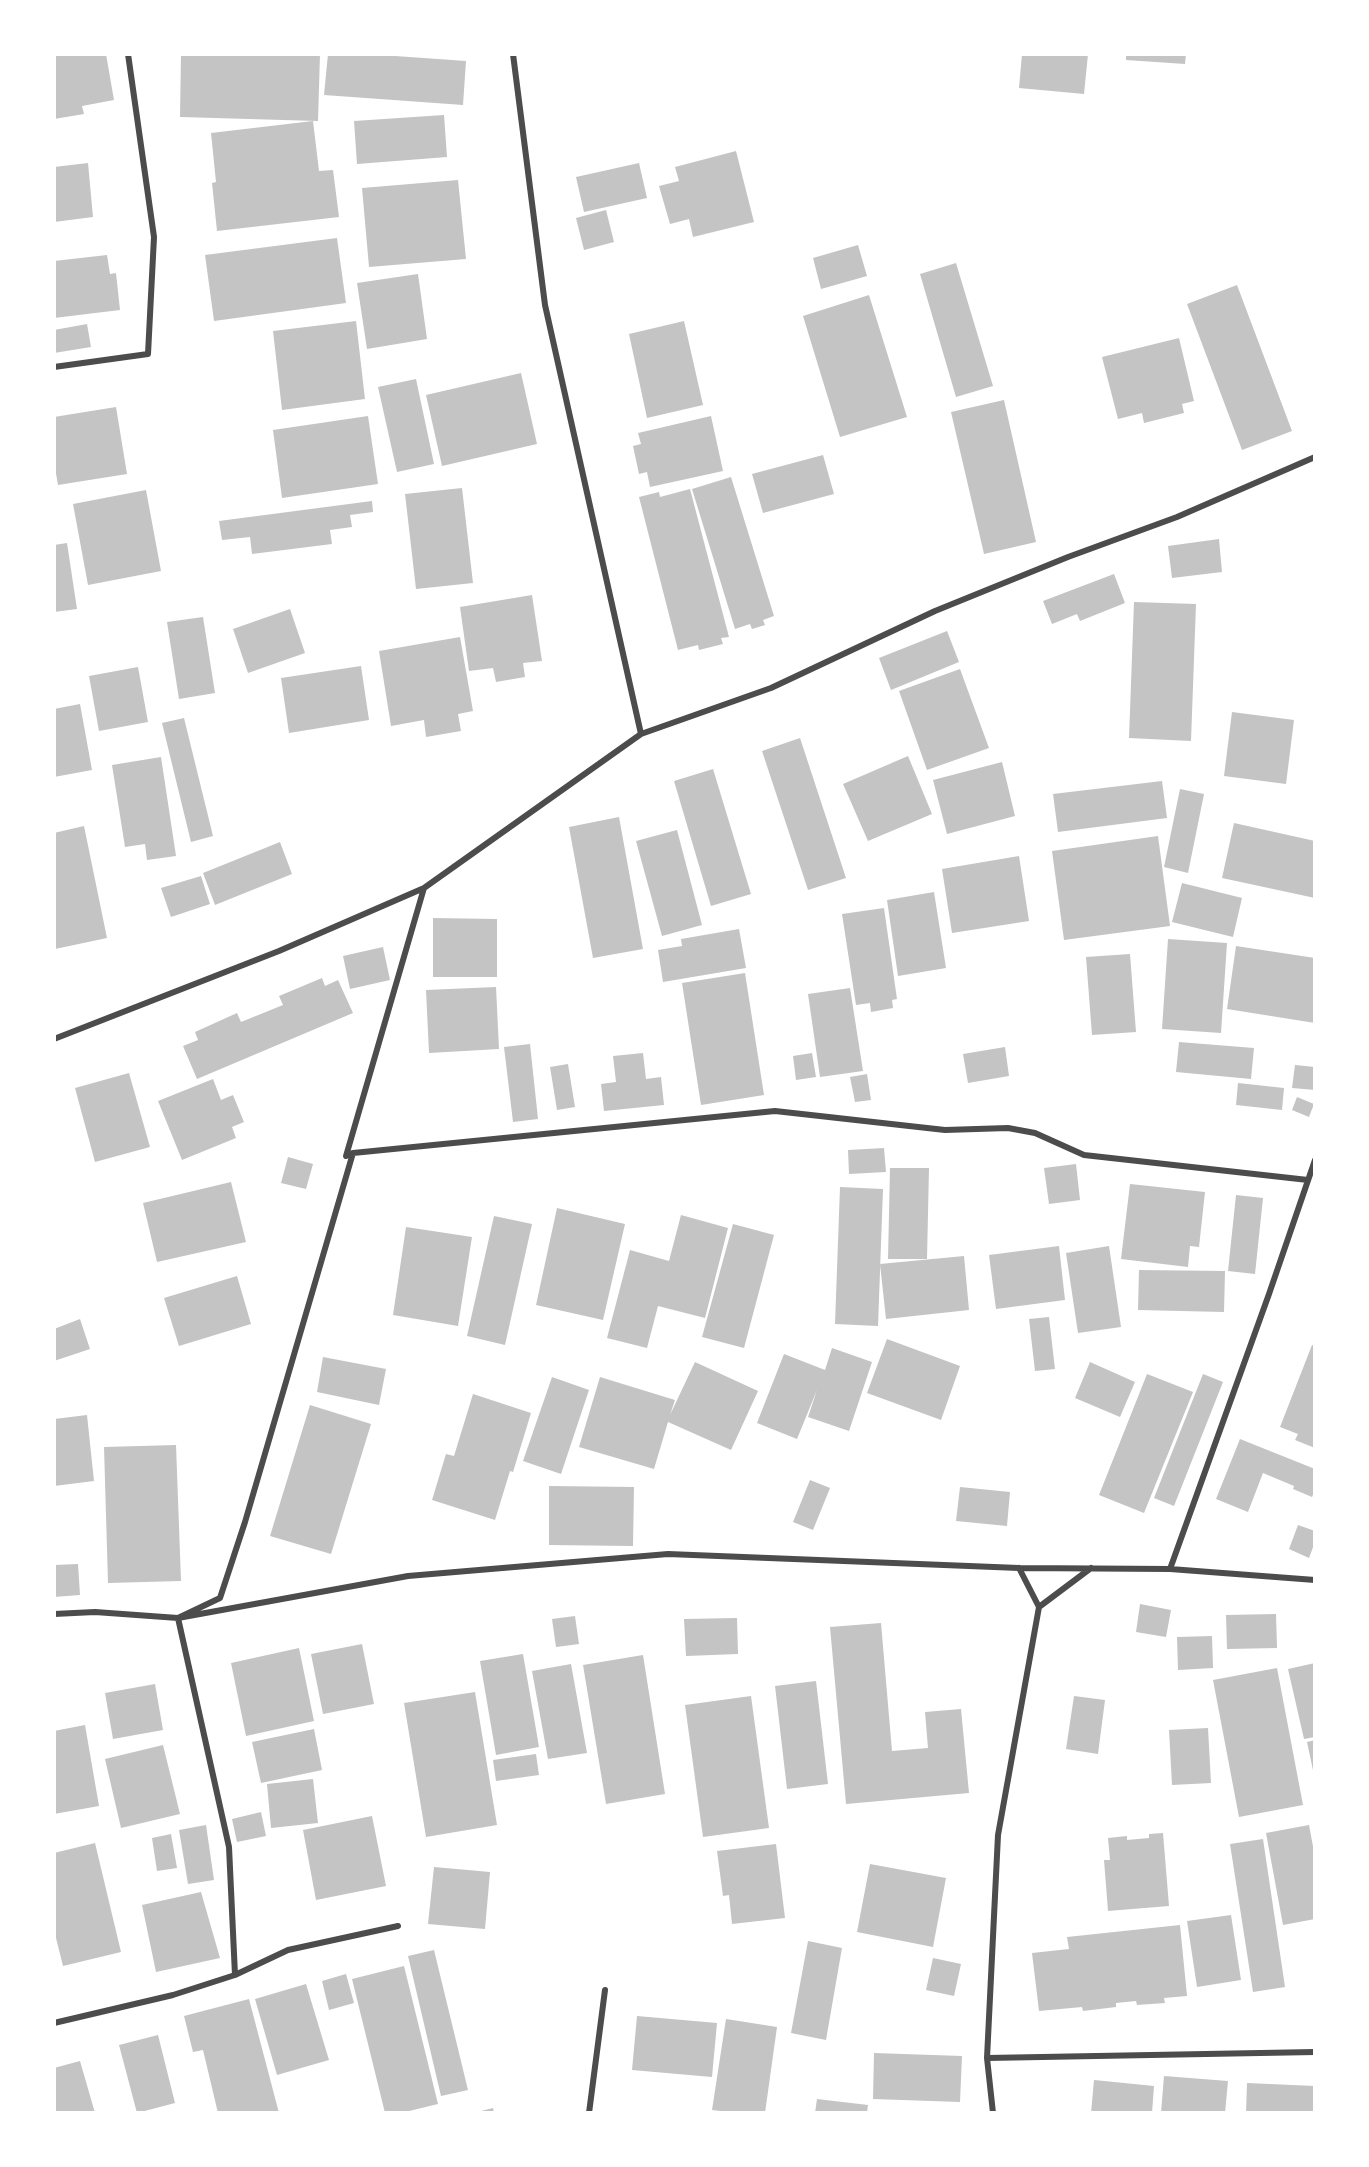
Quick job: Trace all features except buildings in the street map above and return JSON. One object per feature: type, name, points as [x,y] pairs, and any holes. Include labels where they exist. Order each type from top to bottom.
[{"type":"street","points":[[54,367],[148,354],[154,237],[128,54]]},
{"type":"street","points":[[513,54],[545,305],[641,734]]},
{"type":"street","points":[[54,1039],[279,951],[424,888],[641,734],[771,688],[935,611],[1068,557],[1177,517],[1315,456]]},
{"type":"street","points":[[424,888],[346,1156],[353,1153],[776,1111],[945,1130],[1008,1128],[1035,1133],[1084,1155],[1308,1180]]},
{"type":"street","points":[[178,1618],[220,1598],[245,1522],[353,1153]]},
{"type":"street","points":[[1170,1569],[1315,1160]]},
{"type":"street","points":[[54,1614],[95,1612],[178,1618],[408,1576],[668,1554],[1019,1568],[1170,1569],[1315,1580]]},
{"type":"street","points":[[993,2113],[987,2058],[998,1835],[1039,1606],[1019,1568]]},
{"type":"street","points":[[1039,1606],[1091,1568]]},
{"type":"street","points":[[178,1618],[228,1847],[235,1975]]},
{"type":"street","points":[[54,2023],[173,1995],[235,1975],[288,1950],[398,1926]]},
{"type":"street","points":[[590,2113],[605,1990]]},
{"type":"street","points":[[987,2058],[1315,2052]]}]
